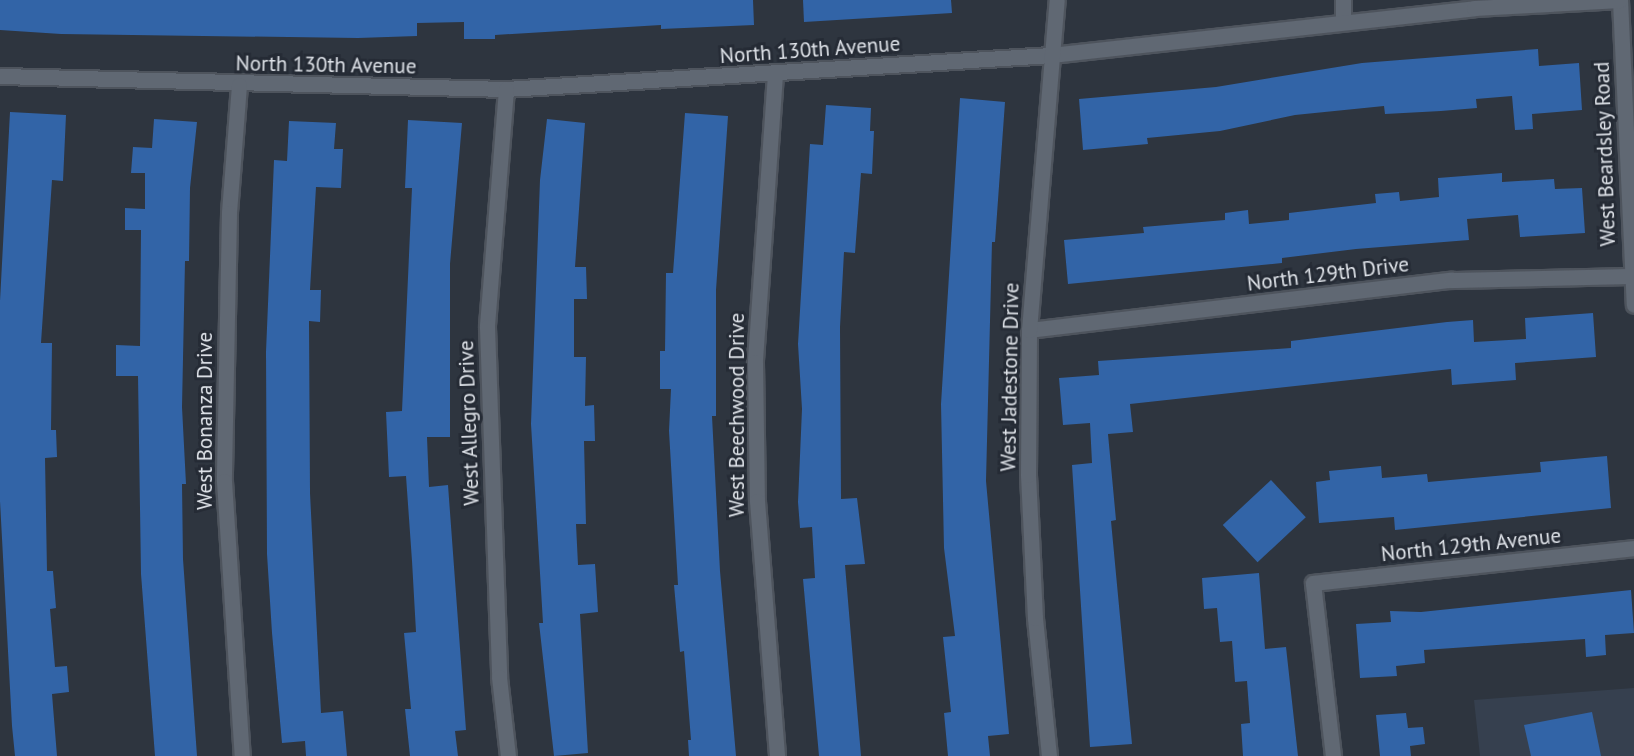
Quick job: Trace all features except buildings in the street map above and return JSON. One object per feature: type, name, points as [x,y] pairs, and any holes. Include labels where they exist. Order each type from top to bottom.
[{"type":"street","name":"West Jadestone Drive","points":[[1049,756],[1035,618],[1028,475],[1029,330],[1057,0]]},
{"type":"street","points":[[1343,0],[1343,20]]},
{"type":"street","name":"North 130th Avenue","points":[[0,76],[239,85],[506,89],[1051,55],[1343,20],[1474,8],[1620,0]]},
{"type":"street","name":"West Beardsley Road","points":[[1620,0],[1634,305]]},
{"type":"street","name":"West Beechwood Drive","points":[[775,74],[754,362],[757,513],[777,756]]},
{"type":"street","name":"West Bonanza Drive","points":[[239,85],[229,213],[224,480],[230,610],[242,756]]},
{"type":"street","name":"West Allegro Drive","points":[[506,89],[486,327],[499,677],[508,756]]},
{"type":"street","name":"North 129th Drive","points":[[1029,330],[1451,280],[1632,276]]},
{"type":"street","name":"North 129th Avenue","points":[[1333,756],[1313,583],[1634,548]]},
{"type":"shaded area","points":[[1634,688],[1634,756],[1480,756],[1474,700]]}]
